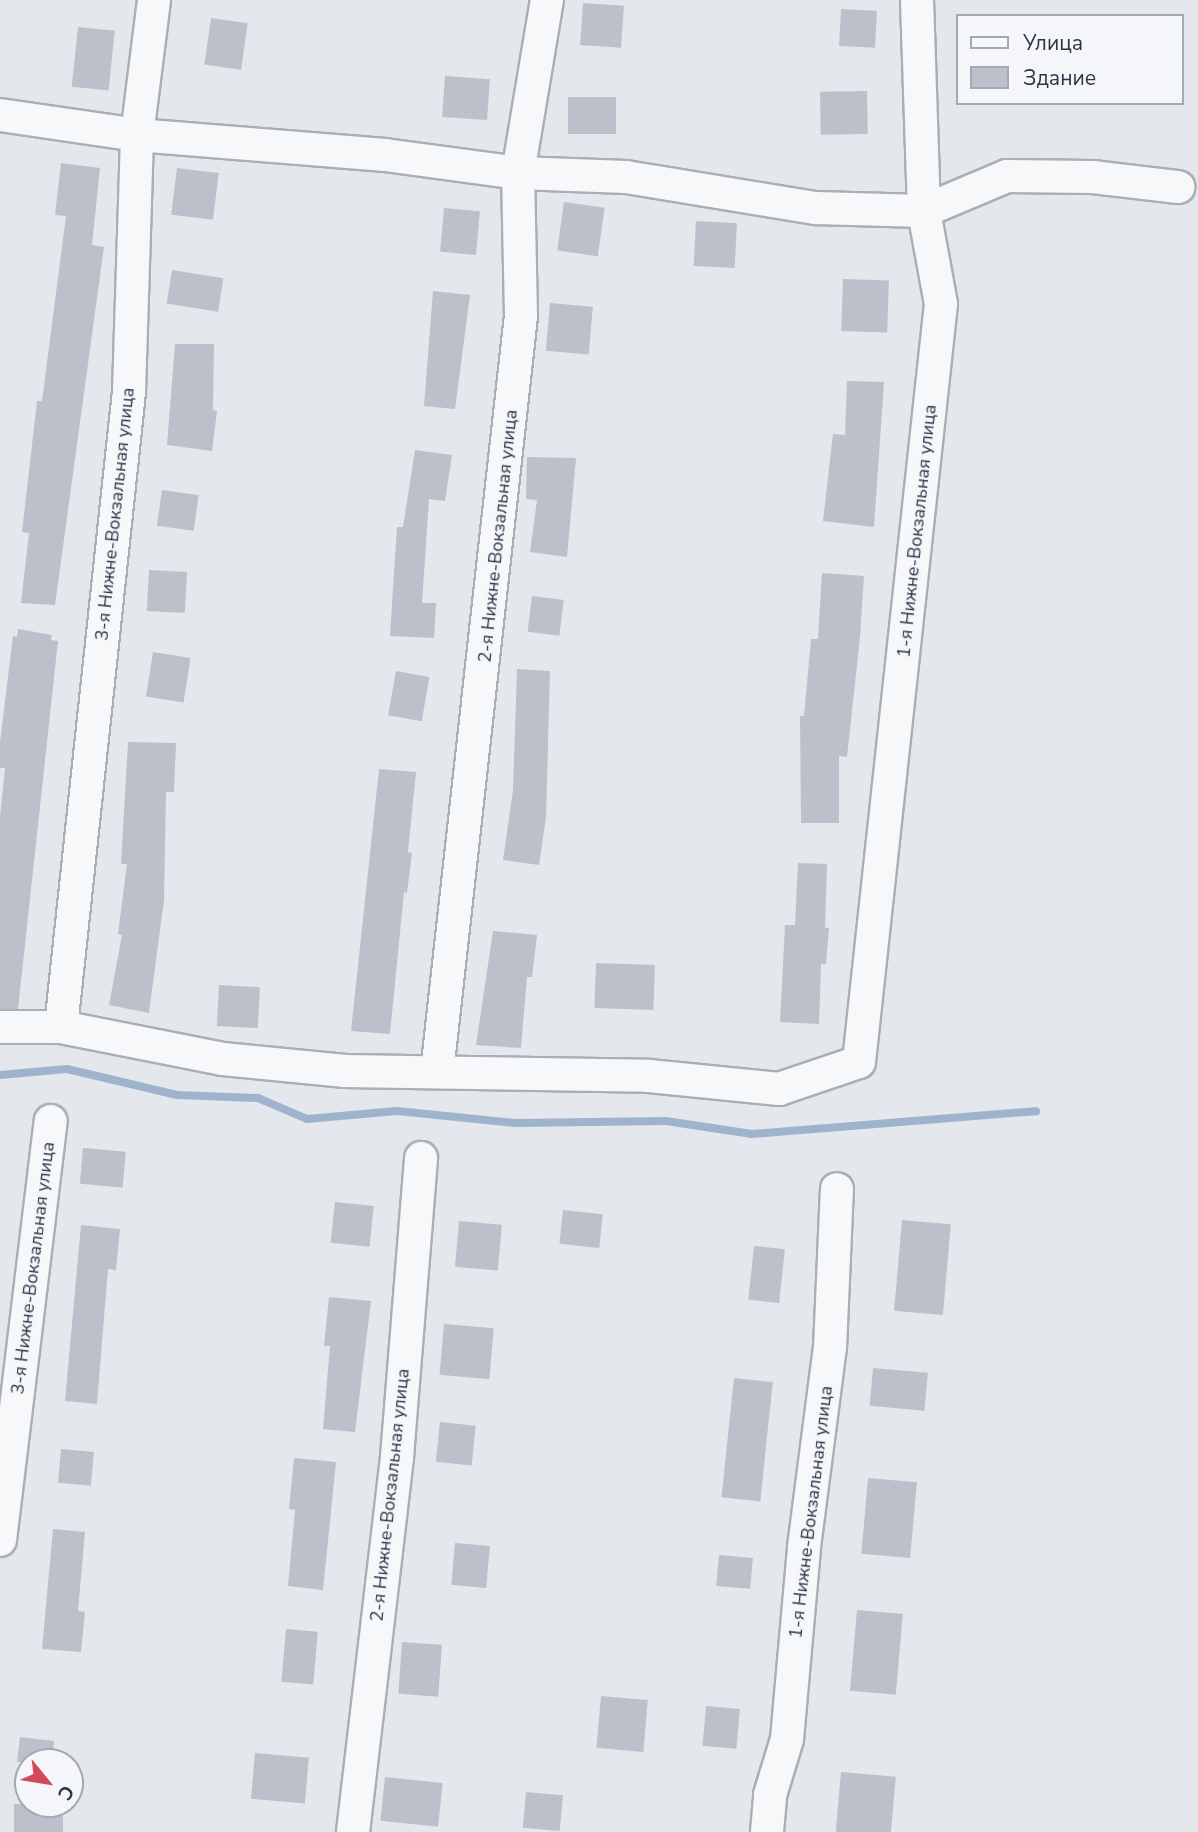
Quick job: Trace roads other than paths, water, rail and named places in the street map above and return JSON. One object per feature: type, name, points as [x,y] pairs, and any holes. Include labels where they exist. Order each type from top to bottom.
[{"type":"street","name":"3-я Нижне-Вокзальная улица","points":[[61,1027],[129,392],[137,135],[153,0]]},
{"type":"street","name":"2-я Нижне-Вокзальная улица","points":[[437,1072],[521,316],[518,173],[547,0]]},
{"type":"street","name":"1-я Нижне-Вокзальная улица","points":[[437,1072],[649,1076],[779,1089],[859,1062],[942,304],[924,211],[917,0]]},
{"type":"street","points":[[0,115],[137,135],[385,155],[518,173],[626,177],[816,208],[924,211],[1007,176],[1094,177],[1178,187]]},
{"type":"street","points":[[0,1027],[61,1027],[223,1059],[345,1071],[437,1072]]},
{"type":"street","name":"3-я Нижне-Вокзальная улица","points":[[0,1540],[51,1121]]},
{"type":"street","name":"2-я Нижне-Вокзальная улица","points":[[353,1832],[397,1457],[421,1158]]},
{"type":"street","name":"1-я Нижне-Вокзальная улица","points":[[767,1832],[769,1795],[786,1739],[830,1348],[837,1189]]},
{"type":"waterway","points":[[0,1075],[67,1069],[177,1095],[258,1098],[307,1119],[397,1111],[516,1123],[666,1121],[752,1134],[1036,1111]]}]
